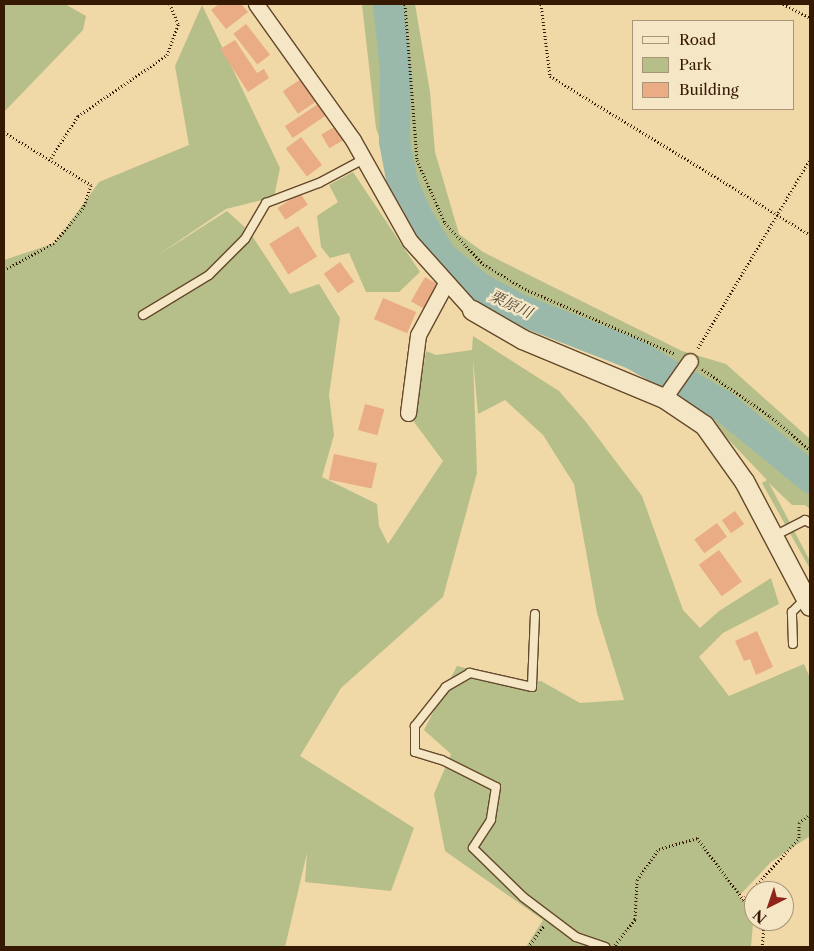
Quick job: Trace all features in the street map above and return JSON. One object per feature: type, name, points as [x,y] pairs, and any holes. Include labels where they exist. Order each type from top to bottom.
[{"type":"street","points":[[256,4],[364,158],[410,241],[446,283],[472,310],[522,339],[668,392],[704,425],[744,481],[808,602]]},
{"type":"street","points":[[408,413],[418,335],[446,283]]},
{"type":"street","points":[[668,392],[690,361]]},
{"type":"lane","points":[[143,315],[209,275],[245,239],[266,204],[319,183],[364,158]]},
{"type":"lane","points":[[774,536],[804,520],[810,523]]},
{"type":"lane","points":[[793,644],[792,612],[808,602]]},
{"type":"lane","points":[[535,614],[532,687],[470,673],[446,686],[415,726],[415,752],[442,760],[496,787],[491,820],[473,848],[523,897],[550,918],[576,937],[604,947]]},
{"type":"path","points":[[51,158],[78,116],[167,55],[178,24],[170,4]]},
{"type":"path","points":[[405,4],[417,160],[445,223],[483,264],[525,289],[690,361],[770,416],[810,450]]},
{"type":"path","points":[[541,4],[550,76],[810,235]]},
{"type":"path","points":[[783,4],[810,18]]},
{"type":"path","points":[[4,132],[51,158],[91,185],[83,208],[54,243],[4,270]]},
{"type":"path","points":[[690,361],[810,160]]},
{"type":"path","points":[[614,947],[635,919],[637,880],[659,849],[697,838],[743,900],[799,838],[799,823],[810,814]]},
{"type":"path","points":[[528,947],[550,918]]},
{"type":"path","points":[[762,947],[764,931]]},
{"type":"green space","points":[[4,4],[65,4],[86,16],[83,30],[4,112]]},
{"type":"green space","points":[[362,4],[415,4],[430,92],[435,152],[459,234],[483,252],[682,351],[726,364],[810,439],[810,509],[805,505],[792,505],[769,483],[810,561],[810,569],[762,483],[767,480],[698,408],[627,367],[510,319],[458,286],[432,257],[410,227],[376,128]]},
{"type":"green space","points":[[202,5],[280,168],[274,197],[226,209],[155,257],[227,211],[249,231],[290,294],[319,284],[340,318],[329,395],[334,435],[322,477],[377,504],[379,526],[388,544],[443,461],[414,422],[426,351],[436,355],[472,350],[473,336],[559,391],[586,422],[642,496],[683,610],[700,628],[719,611],[771,578],[779,604],[723,633],[699,657],[729,696],[804,664],[810,678],[810,836],[771,862],[753,881],[744,881],[744,891],[739,896],[744,901],[744,931],[752,931],[751,947],[526,947],[543,920],[445,851],[434,794],[451,754],[424,730],[457,666],[527,683],[541,681],[580,703],[624,700],[597,613],[574,484],[543,435],[505,400],[478,414],[473,359],[477,473],[443,597],[341,688],[300,756],[414,828],[391,891],[305,882],[307,853],[285,947],[4,947],[4,260],[55,243],[99,182],[189,145],[175,66]]},
{"type":"green space","points":[[353,172],[420,272],[399,292],[366,292],[349,253],[330,258],[321,247],[317,216],[338,202],[329,185]]},
{"type":"building","points":[[219,4],[241,4],[248,12],[226,29],[211,10]]},
{"type":"building","points":[[246,24],[270,55],[257,65],[233,34]]},
{"type":"building","points":[[235,40],[257,73],[264,69],[269,78],[248,92],[220,49]]},
{"type":"building","points":[[301,79],[316,101],[298,114],[283,91]]},
{"type":"building","points":[[318,104],[326,116],[293,138],[285,126]]},
{"type":"building","points":[[336,126],[344,140],[329,148],[321,134]]},
{"type":"building","points":[[301,137],[322,165],[307,176],[286,148]]},
{"type":"building","points":[[300,193],[308,205],[285,220],[278,208]]},
{"type":"building","points":[[298,226],[317,257],[288,275],[269,244]]},
{"type":"building","points":[[340,262],[354,281],[338,293],[324,274]]},
{"type":"building","points":[[425,277],[439,285],[425,309],[411,301]]},
{"type":"building","points":[[383,298],[416,312],[407,333],[374,319]]},
{"type":"building","points":[[365,404],[384,409],[377,435],[358,430]]},
{"type":"building","points":[[334,454],[377,463],[372,489],[329,479]]},
{"type":"building","points":[[735,511],[744,524],[731,533],[722,520]]},
{"type":"building","points":[[717,523],[727,537],[704,553],[694,539]]},
{"type":"building","points":[[719,550],[742,582],[722,596],[699,565]]},
{"type":"building","points":[[757,631],[773,667],[756,675],[750,659],[744,661],[735,641]]},
{"type":"waterway","name":"栗原川","points":[[388,4],[395,70],[394,141],[402,183],[418,219],[441,256],[479,288],[519,309],[634,354],[722,405],[810,477]]}]
